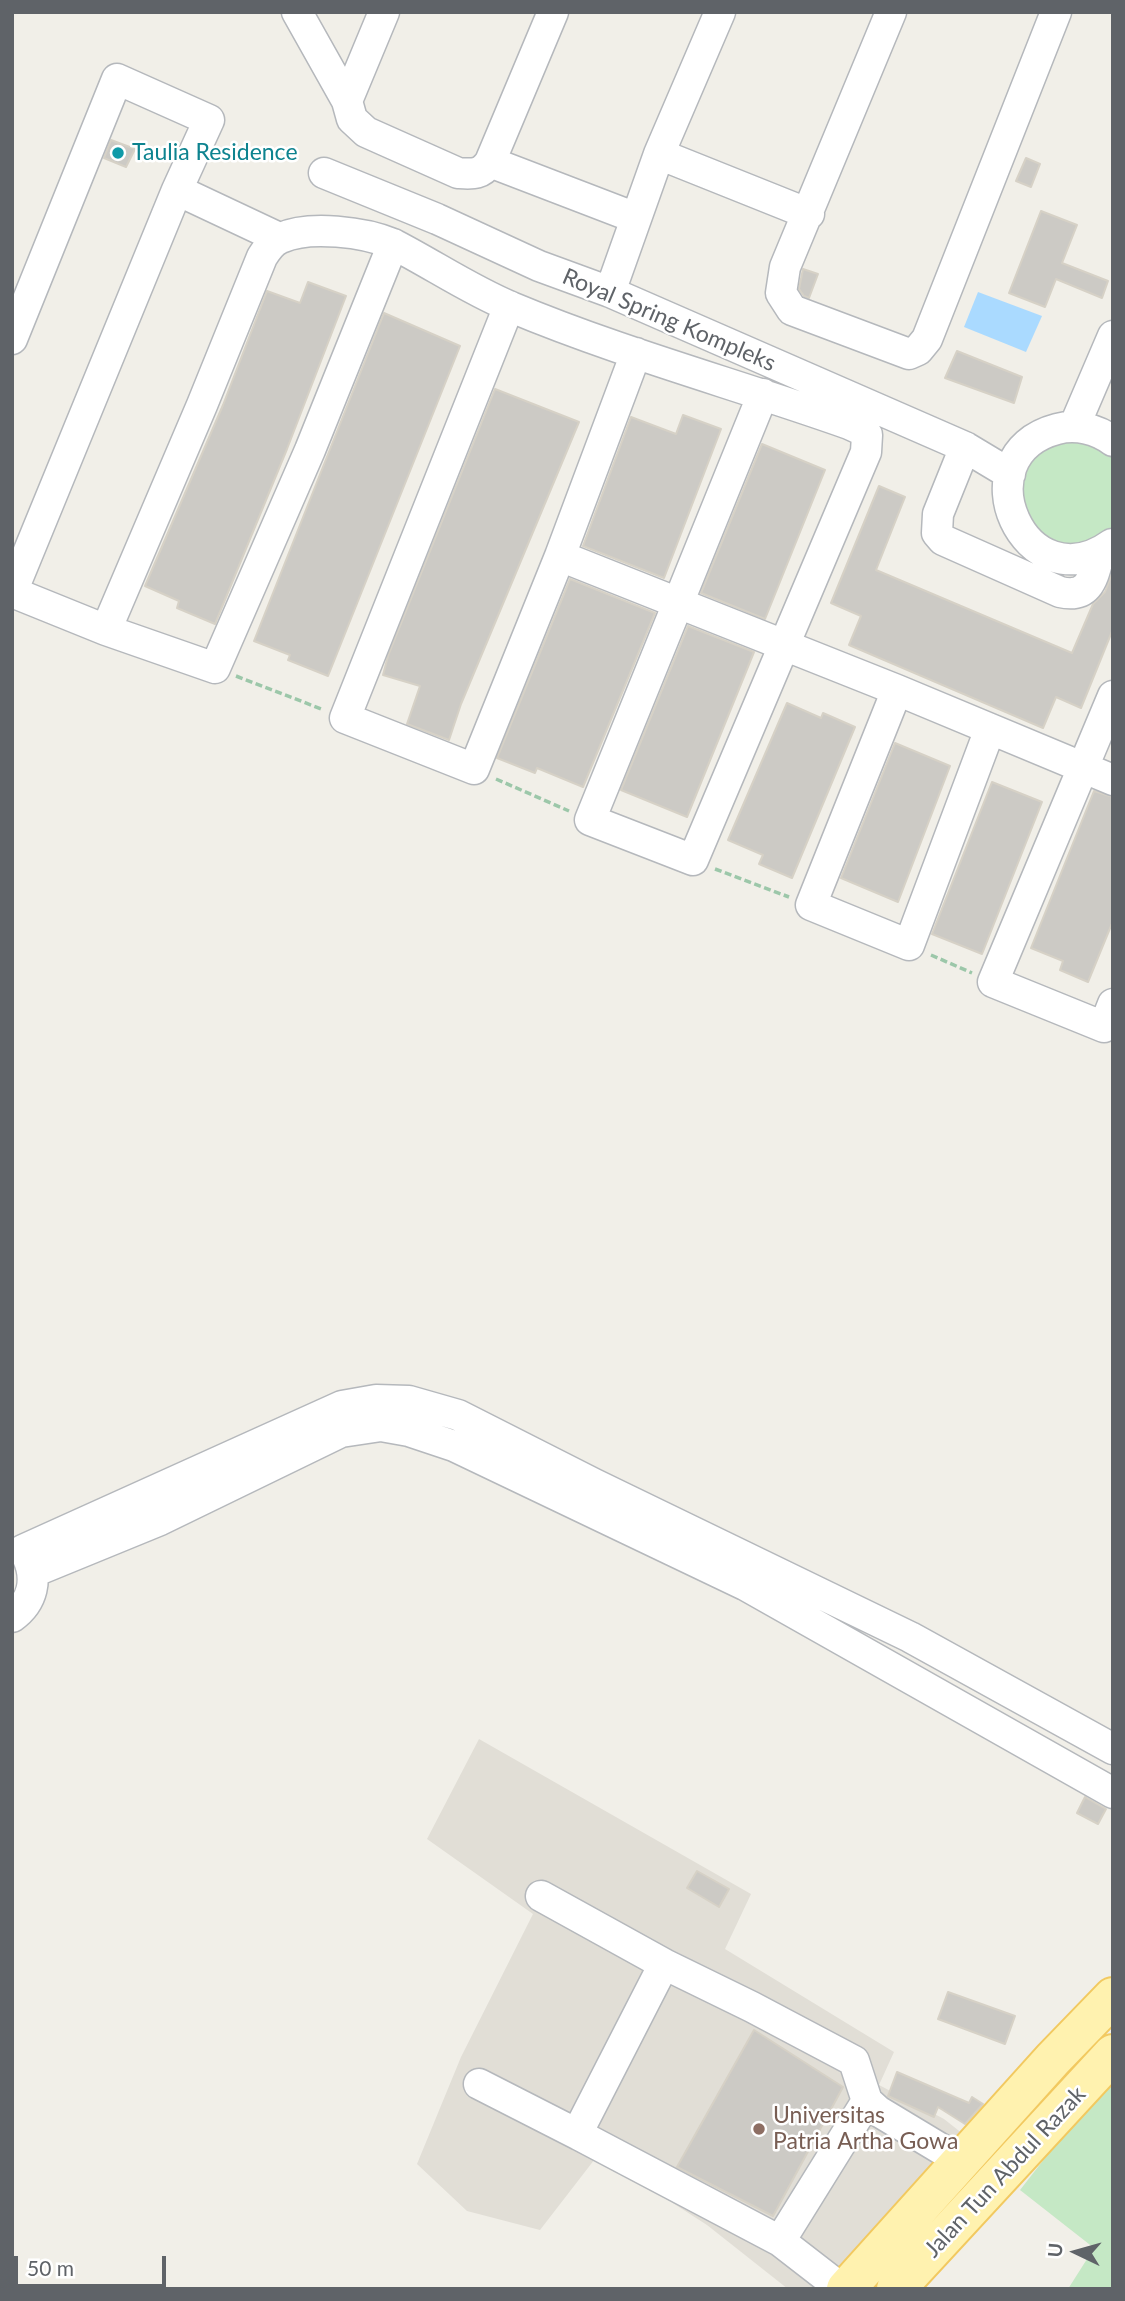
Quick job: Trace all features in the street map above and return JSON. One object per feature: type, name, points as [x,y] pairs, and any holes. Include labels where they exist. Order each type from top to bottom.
[{"type":"main road","name":"Jalan Tun Abdul Razak","points":[[844,2289],[1113,1997]]},
{"type":"main road","name":"Jalan Tun Abdul Razak","points":[[896,2289],[1113,2054]]},
{"type":"street","points":[[297,12],[347,101],[352,119],[366,132],[458,173],[473,174],[483,172],[490,162],[553,12]]},
{"type":"street","points":[[347,101],[384,12]]},
{"type":"street","points":[[589,335],[659,153],[720,12]]},
{"type":"street","points":[[891,12],[785,267],[781,293],[792,310],[909,354],[918,350],[927,339],[1056,12]]},
{"type":"street","points":[[12,339],[117,79],[209,120],[177,190],[12,593],[106,630],[215,668],[310,450],[393,244]]},
{"type":"street","points":[[659,153],[809,214]]},
{"type":"street","points":[[490,162],[636,218]]},
{"type":"street","name":"Royal Spring Kompleks","points":[[324,173],[437,219],[539,266],[607,292],[965,447],[1010,474]]},
{"type":"street","points":[[177,190],[279,238]]},
{"type":"street","points":[[106,630],[202,405],[261,257],[279,238],[291,234],[350,233],[378,237],[509,306],[636,353],[763,394],[860,429],[867,435],[868,444],[693,860],[590,820],[763,394]]},
{"type":"street","points":[[559,324],[576,280]]},
{"type":"street","points":[[509,306],[345,718],[474,769],[560,556],[636,353]]},
{"type":"street","points":[[1074,427],[1113,336]]},
{"type":"street","points":[[1106,548],[1088,556],[1063,558],[1040,550],[1021,533],[1010,511],[1008,486],[1010,474],[1021,453],[1039,436],[1050,431],[1074,427],[1097,432],[1113,442]]},
{"type":"street","points":[[965,447],[938,514],[937,533],[943,540],[1071,595],[1080,593],[1087,587],[1106,548]]},
{"type":"street","points":[[560,556],[897,690],[1113,780]]},
{"type":"street","points":[[897,690],[811,905],[909,945],[990,729]]},
{"type":"street","points":[[1113,696],[993,982],[1104,1027],[1113,1004]]},
{"type":"street","points":[[23,1555],[342,1406],[376,1400],[409,1401],[458,1415],[910,1637],[1113,1749]]},
{"type":"street","points":[[23,1555],[160,1520],[341,1432],[382,1426],[400,1429],[454,1446],[745,1585],[1113,1793]]},
{"type":"street","points":[[12,1616],[29,1600],[33,1586],[23,1555]]},
{"type":"street","points":[[541,1896],[664,1964],[854,2061],[867,2101],[878,2111],[961,2161]]},
{"type":"street","points":[[579,2135],[583,2122],[664,1964]]},
{"type":"street","points":[[479,2084],[780,2241],[844,2289]]},
{"type":"street","points":[[780,2241],[867,2101]]},
{"type":"path","points":[[215,668],[345,718]]},
{"type":"path","points":[[474,769],[590,820]]},
{"type":"path","points":[[693,860],[811,905]]},
{"type":"path","points":[[909,945],[993,982]]},
{"type":"shaded area","points":[[479,1739],[751,1894],[725,1949],[894,2052],[879,2085],[944,2119],[963,2134],[824,2289],[788,2289],[707,2225],[598,2155],[540,2230],[467,2211],[417,2164],[461,2057],[533,1914],[427,1839]]},
{"type":"green space","points":[[1058,434],[1113,451],[1113,537],[1079,553],[1041,546],[1016,518],[1029,450]]},
{"type":"green space","points":[[1113,2071],[1113,2289],[1068,2289],[1094,2248],[1020,2190]]},
{"type":"water","points":[[978,292],[1042,316],[1026,352],[964,327]]},
{"type":"building","name":"Taulia Residence","points":[[111,140],[135,149],[126,167],[104,158]]},
{"type":"building","points":[[1026,158],[1040,164],[1031,187],[1016,181]]},
{"type":"building","points":[[1041,211],[1077,225],[1062,263],[1108,281],[1102,298],[1056,279],[1045,307],[1009,293]]},
{"type":"building","points":[[803,269],[818,274],[809,298],[799,289]]},
{"type":"building","points":[[308,282],[346,296],[215,624],[177,608],[179,601],[145,586],[223,405],[267,291],[300,303]]},
{"type":"building","points":[[384,313],[460,346],[328,676],[288,660],[290,655],[254,641]]},
{"type":"building","points":[[957,351],[1022,377],[1014,403],[945,378]]},
{"type":"building","points":[[495,389],[579,422],[461,704],[449,740],[407,724],[420,686],[383,675],[388,656]]},
{"type":"building","points":[[683,415],[721,429],[664,578],[583,546],[631,417],[676,434]]},
{"type":"building","points":[[762,444],[825,470],[765,619],[701,593]]},
{"type":"building","points":[[879,486],[905,497],[876,570],[1072,653],[1093,604],[1105,592],[1113,571],[1113,629],[1081,708],[1056,697],[1043,728],[849,645],[861,616],[831,603]]},
{"type":"building","points":[[570,579],[655,613],[583,787],[537,768],[535,773],[497,758]]},
{"type":"building","points":[[688,626],[754,652],[687,817],[621,790]]},
{"type":"building","points":[[787,703],[821,718],[823,713],[855,727],[792,878],[759,864],[763,855],[728,840]]},
{"type":"building","points":[[895,743],[950,766],[898,902],[841,878]]},
{"type":"building","points":[[992,782],[1042,802],[982,954],[932,934]]},
{"type":"building","points":[[1094,791],[1113,797],[1113,921],[1088,982],[1060,970],[1063,961],[1031,948]]},
{"type":"building","points":[[1085,1797],[1106,1809],[1098,1824],[1077,1813]]},
{"type":"building","points":[[697,1871],[729,1889],[719,1907],[687,1888]]},
{"type":"building","points":[[948,1992],[1015,2016],[1005,2044],[938,2019]]},
{"type":"building","name":"Universitas Patria Artha Gowa","points":[[754,2030],[843,2087],[773,2216],[677,2167]]},
{"type":"building","points":[[897,2072],[969,2103],[972,2097],[983,2104],[965,2124],[938,2107],[934,2117],[888,2096]]},
{"type":"place","name":"Taulia Residence","points":[[118,153]]},
{"type":"place","name":"Universitas Patria Artha Gowa","points":[[759,2129]]}]
